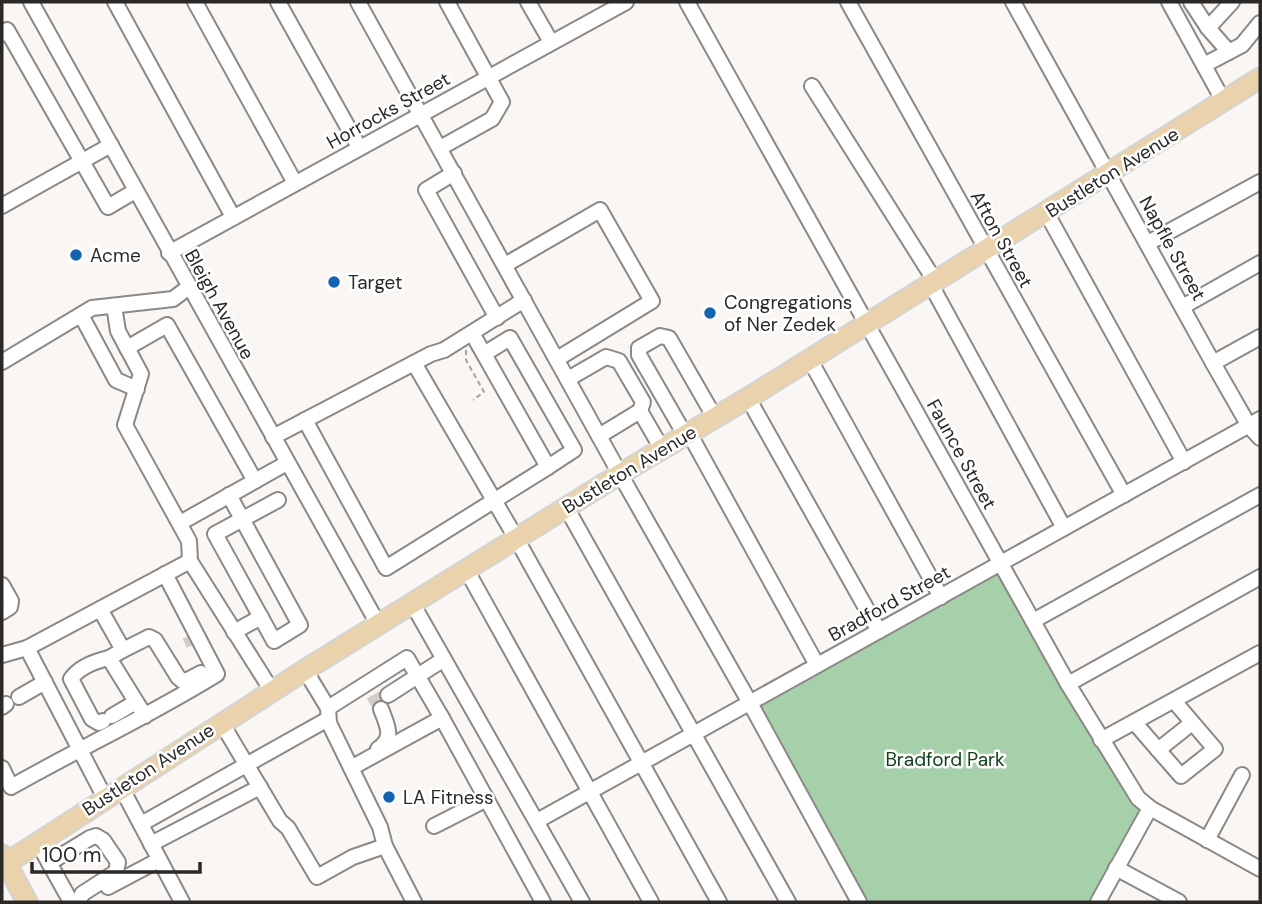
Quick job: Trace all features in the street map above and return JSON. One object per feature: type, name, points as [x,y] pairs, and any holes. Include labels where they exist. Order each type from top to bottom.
[{"type":"main road","name":"Bustleton Avenue","points":[[3,861],[466,569],[810,360],[1260,78]]},
{"type":"main road","points":[[3,861],[27,902]]},
{"type":"street","name":"Bleigh Avenue","points":[[31,2],[378,624]]},
{"type":"street","points":[[115,2],[233,218]]},
{"type":"street","points":[[195,2],[295,183]]},
{"type":"street","points":[[278,2],[359,147]]},
{"type":"street","points":[[358,2],[859,902]]},
{"type":"street","points":[[440,148],[492,119],[502,102],[447,2]]},
{"type":"street","points":[[528,2],[551,42]]},
{"type":"street","name":"Faunce Street","points":[[687,2],[1068,684],[1128,785],[1150,808],[1260,869]]},
{"type":"street","name":"Afton Street","points":[[848,2],[1125,495]]},
{"type":"street","name":"Napfle Street","points":[[1013,2],[1184,306],[1213,363],[1254,422],[1260,438]]},
{"type":"street","points":[[1169,2],[1224,102]]},
{"type":"street","points":[[1191,2],[1208,29],[1228,52]]},
{"type":"street","points":[[1208,29],[1232,2]]},
{"type":"street","name":"Horrocks Street","points":[[169,253],[616,4]]},
{"type":"street","points":[[1204,65],[1242,46],[1260,23]]},
{"type":"street","points":[[2,34],[8,30],[108,207],[135,191]]},
{"type":"street","points":[[812,86],[933,282],[1064,528]]},
{"type":"street","points":[[2,206],[111,145]]},
{"type":"street","points":[[454,173],[426,190],[497,318]]},
{"type":"street","points":[[1148,243],[1260,182]]},
{"type":"street","points":[[505,265],[600,210],[652,301],[557,359]]},
{"type":"street","points":[[1046,212],[1184,461]]},
{"type":"street","points":[[1184,306],[1260,263]]},
{"type":"street","points":[[2,362],[92,308],[173,299],[189,287]]},
{"type":"street","points":[[273,437],[466,337],[524,300]]},
{"type":"street","points":[[114,306],[117,331],[141,374],[125,425],[189,541],[190,561],[271,691]]},
{"type":"street","points":[[81,315],[116,380],[136,389]]},
{"type":"street","points":[[127,348],[167,325],[255,481]]},
{"type":"street","points":[[715,418],[669,338],[660,336],[639,348],[639,355],[687,434],[817,666]]},
{"type":"street","points":[[466,337],[484,354],[548,467]]},
{"type":"street","points":[[1213,363],[1260,337]]},
{"type":"street","points":[[305,420],[386,568],[574,450],[510,338],[484,354]]},
{"type":"street","points":[[568,379],[606,357],[619,361],[643,402],[640,411],[599,436]]},
{"type":"street","points":[[810,360],[941,597]]},
{"type":"street","points":[[414,363],[494,499],[719,902]]},
{"type":"street","points":[[748,398],[879,631]]},
{"type":"street","points":[[640,411],[662,449]]},
{"type":"street","name":"Bradford Street","points":[[537,821],[1254,422]]},
{"type":"street","points":[[180,523],[287,463]]},
{"type":"street","points":[[229,495],[243,520],[300,625],[274,641],[215,534],[243,520],[278,500]]},
{"type":"street","points":[[1034,621],[1260,495]]},
{"type":"street","points":[[566,507],[788,902]]},
{"type":"street","points":[[2,655],[27,648],[190,561]]},
{"type":"street","points":[[466,569],[651,902]]},
{"type":"street","points":[[2,768],[12,787],[218,674],[165,575]]},
{"type":"street","points":[[1068,684],[1260,577]]},
{"type":"street","points":[[2,585],[11,601],[10,607],[2,612]]},
{"type":"street","points":[[412,603],[582,902]]},
{"type":"street","points":[[136,702],[99,723],[92,719],[71,679],[74,674],[95,662],[149,637],[155,640],[184,682],[202,672],[206,666],[183,624],[182,608]]},
{"type":"street","points":[[100,609],[123,650]]},
{"type":"street","points":[[234,632],[261,617]]},
{"type":"street","points":[[27,648],[104,798]]},
{"type":"street","points":[[1101,740],[1260,653]]},
{"type":"street","points":[[109,657],[145,716]]},
{"type":"street","points":[[376,691],[407,658],[543,902]]},
{"type":"street","points":[[141,824],[246,765],[328,714],[376,691],[418,676],[444,659]]},
{"type":"street","points":[[305,670],[380,827],[385,846],[414,902]]},
{"type":"street","points":[[9,703],[45,682]]},
{"type":"street","points":[[1134,722],[1181,776],[1215,749],[1174,701]]},
{"type":"street","points":[[350,766],[387,743],[389,732],[381,709]]},
{"type":"street","points":[[350,766],[442,718]]},
{"type":"street","points":[[221,722],[317,877],[353,857],[385,846]]},
{"type":"street","points":[[1158,750],[1192,723]]},
{"type":"street","points":[[1208,840],[1242,775]]},
{"type":"street","points":[[151,844],[260,786]]},
{"type":"street","points":[[121,787],[181,902]]},
{"type":"street","points":[[434,826],[486,799]]},
{"type":"street","points":[[1098,902],[1150,808]]},
{"type":"street","points":[[50,863],[90,838],[96,836],[103,840],[118,862],[116,872],[82,894],[79,901]]},
{"type":"street","points":[[37,841],[72,902],[79,901],[159,860]]},
{"type":"street","points":[[1116,868],[1179,902]]},
{"type":"path","points":[[466,337],[466,360],[484,392],[474,400]]},
{"type":"green space","name":"Bradford Park","points":[[1001,563],[1150,808],[1098,902],[859,902],[750,703]]},
{"type":"tunnel","points":[[189,636],[193,645]]},
{"type":"tunnel","points":[[373,695],[381,709]]},
{"type":"place","name":"Acme","points":[[76,255]]},
{"type":"place","name":"Target","points":[[334,282]]},
{"type":"place","name":"Congregations of Ner Zedek","points":[[710,313]]},
{"type":"place","name":"LA Fitness","points":[[389,797]]}]
